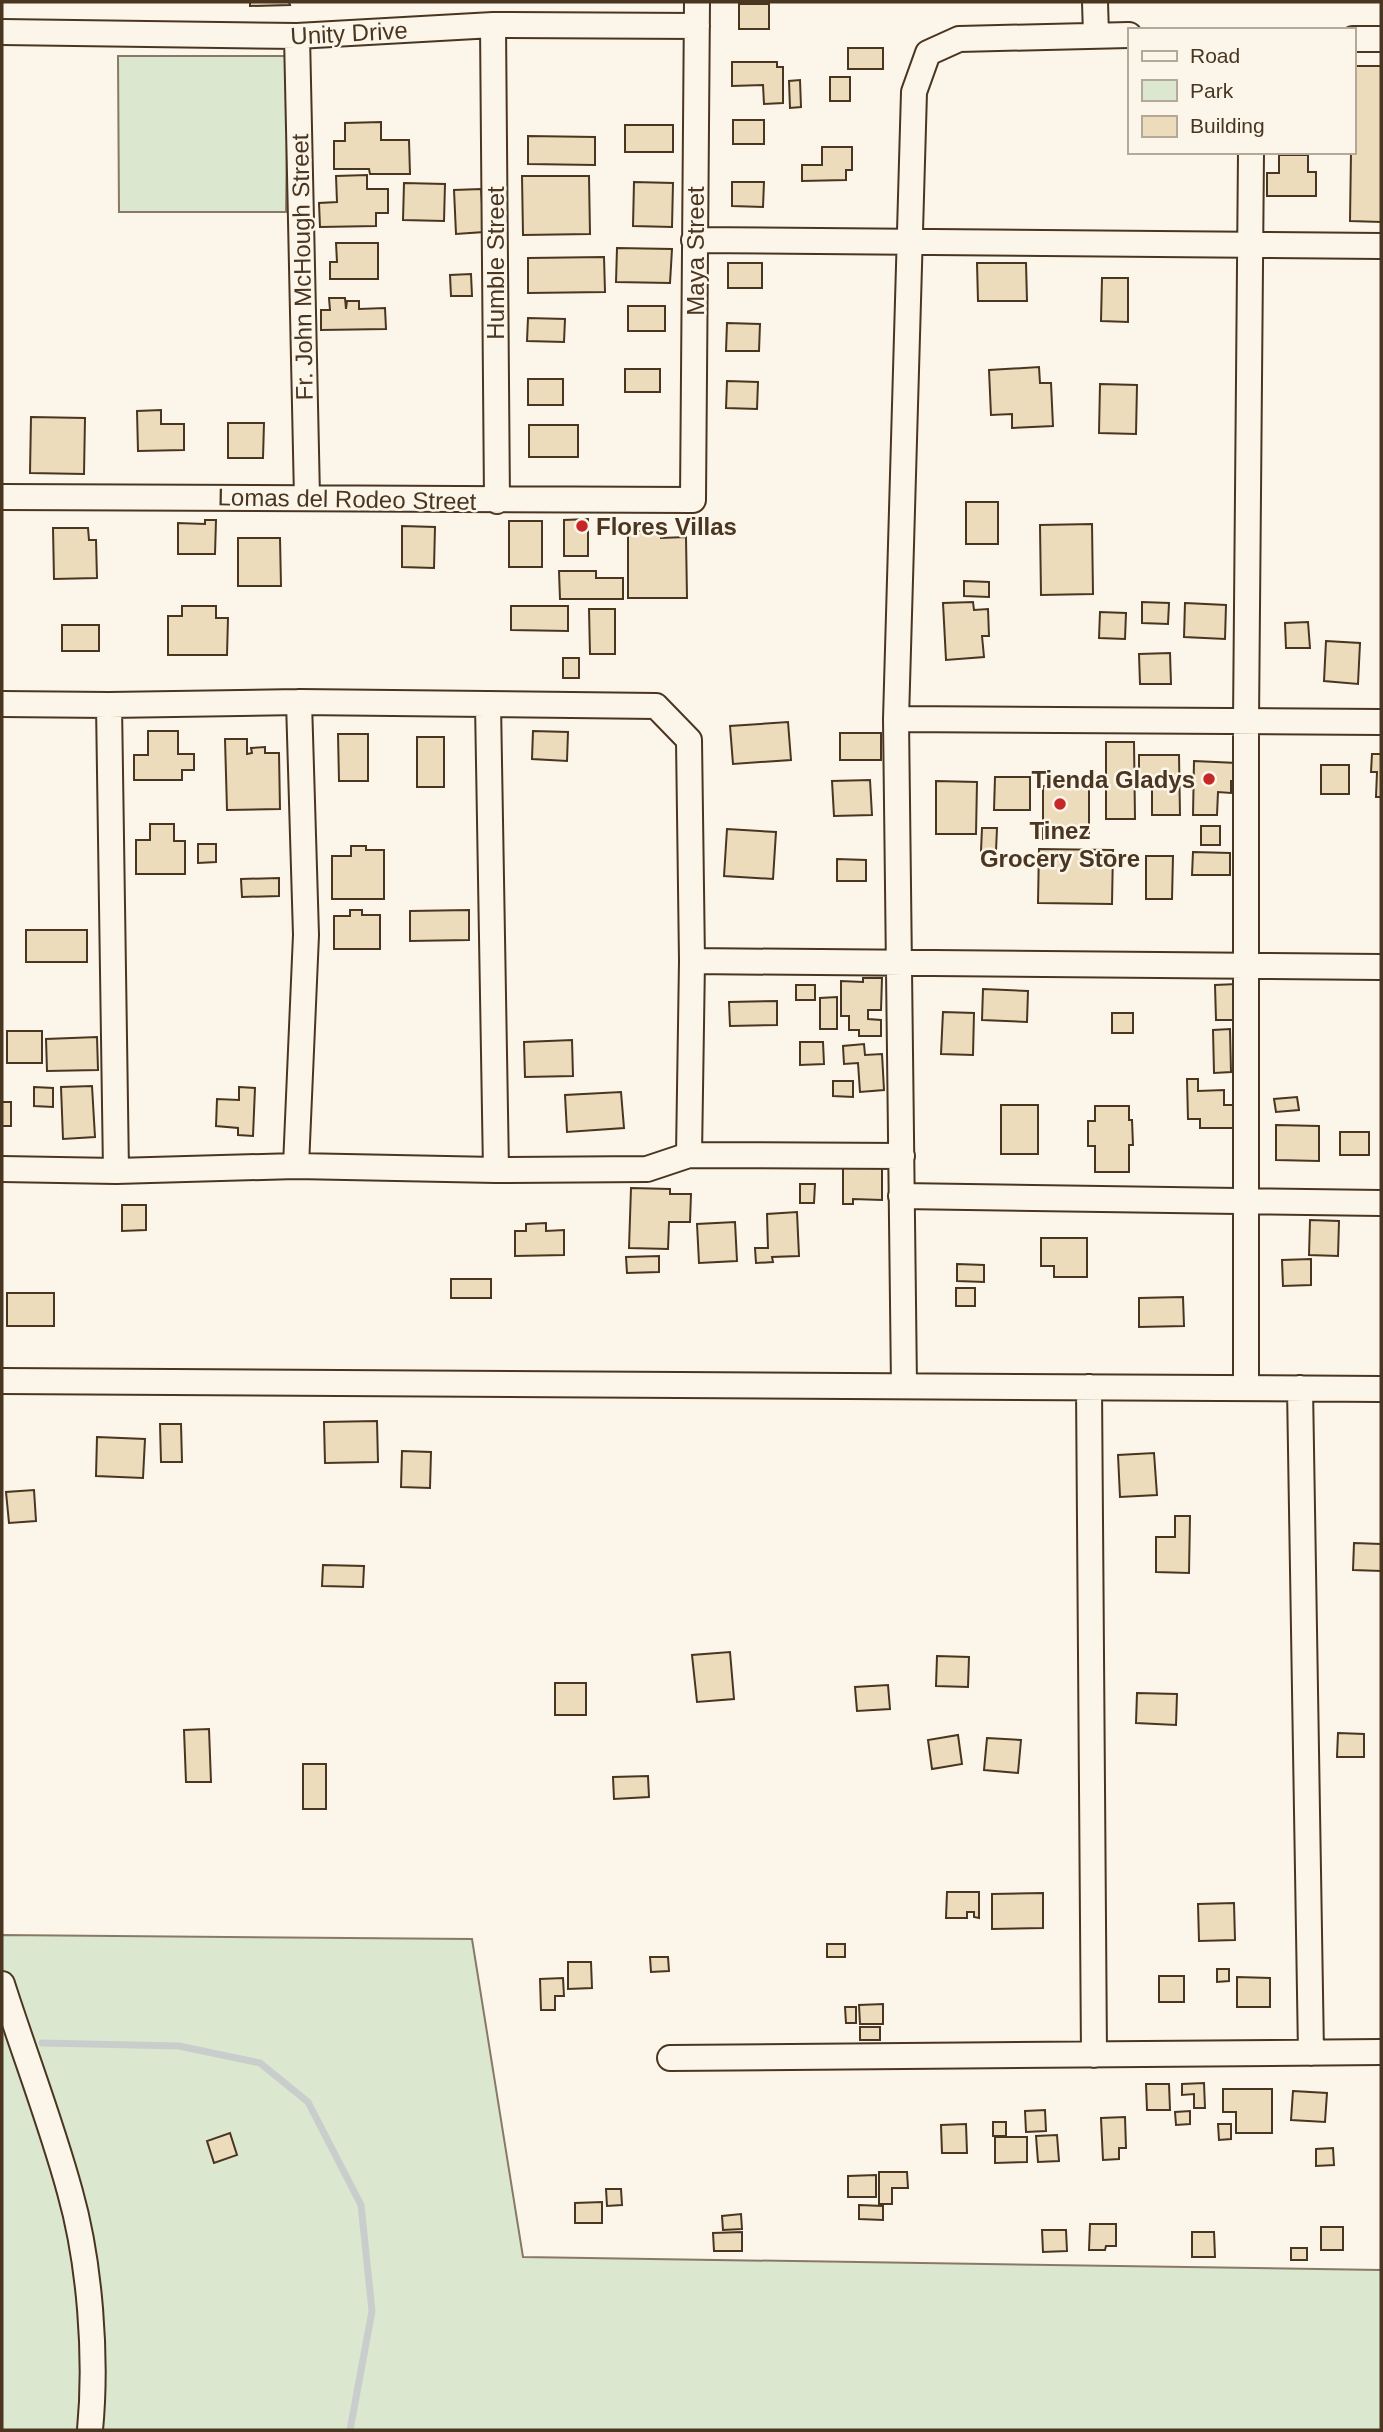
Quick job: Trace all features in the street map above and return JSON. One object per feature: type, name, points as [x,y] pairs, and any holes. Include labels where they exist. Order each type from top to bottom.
[{"type":"street","points":[[1095,2],[1097,35]]},
{"type":"street","name":"Unity Drive","points":[[2,32],[297,36],[697,14]]},
{"type":"street","name":"Maya Street","points":[[693,500],[697,14]]},
{"type":"street","name":"Humble Street","points":[[493,25],[496,501]]},
{"type":"street","name":"Fr. John McHough Street","points":[[297,36],[307,498]]},
{"type":"street","points":[[904,1386],[896,719],[914,92],[928,53],[960,39],[1128,36]]},
{"type":"street","points":[[1355,38],[1381,39]]},
{"type":"street","points":[[1246,1388],[1246,721],[1251,154]]},
{"type":"street","points":[[694,240],[1381,246]]},
{"type":"street","name":"Lomas del Rodeo Street","points":[[2,497],[693,500]]},
{"type":"street","points":[[296,1166],[306,934],[299,702]]},
{"type":"street","points":[[2,704],[299,702],[656,706],[689,740],[692,961],[689,1155]]},
{"type":"street","points":[[488,704],[496,1170]]},
{"type":"street","points":[[109,705],[116,1171]]},
{"type":"street","points":[[896,719],[1381,722]]},
{"type":"street","points":[[692,961],[1381,967]]},
{"type":"street","points":[[2,1169],[116,1171],[296,1166],[496,1170],[647,1169],[689,1155],[902,1156]]},
{"type":"street","points":[[901,1196],[1381,1203]]},
{"type":"street","points":[[2,1381],[1381,1388]]},
{"type":"street","points":[[1089,1387],[1094,2055]]},
{"type":"street","points":[[1300,1388],[1311,2053]]},
{"type":"street","points":[[2,1984],[71,2193],[89,2288],[92,2408],[90,2430]]},
{"type":"street","points":[[670,2058],[1381,2052]]},
{"type":"green space","points":[[118,56],[288,56],[286,212],[119,212]]},
{"type":"green space","points":[[2,1935],[472,1939],[523,2257],[1381,2270],[1381,2430],[2,2430]]},
{"type":"building","points":[[250,2],[289,2],[290,5],[250,6]]},
{"type":"building","points":[[739,4],[769,4],[769,29],[739,29]]},
{"type":"building","points":[[848,48],[883,48],[883,69],[848,69]]},
{"type":"building","points":[[732,62],[777,62],[777,67],[783,67],[783,103],[764,104],[763,85],[732,86]]},
{"type":"building","points":[[1355,66],[1381,66],[1381,222],[1350,221],[1351,154],[1355,154]]},
{"type":"building","points":[[830,77],[850,77],[850,101],[830,101]]},
{"type":"building","points":[[800,80],[801,107],[790,108],[789,81]]},
{"type":"building","points":[[733,120],[764,120],[764,144],[733,144]]},
{"type":"building","points":[[381,122],[381,140],[409,140],[410,174],[370,174],[369,169],[334,169],[334,141],[345,141],[345,123]]},
{"type":"building","points":[[625,125],[673,125],[673,152],[625,152]]},
{"type":"building","points":[[528,136],[595,137],[595,165],[528,164]]},
{"type":"building","points":[[822,147],[852,147],[852,170],[846,170],[846,180],[802,181],[802,165],[822,165]]},
{"type":"building","points":[[1279,155],[1308,155],[1308,172],[1316,172],[1316,196],[1267,196],[1267,173],[1279,173]]},
{"type":"building","points":[[367,175],[367,189],[388,189],[388,213],[376,213],[376,226],[320,227],[319,203],[337,202],[336,176]]},
{"type":"building","points":[[522,176],[589,176],[590,234],[523,235]]},
{"type":"building","points":[[634,182],[673,183],[672,227],[633,226]]},
{"type":"building","points":[[732,182],[764,182],[763,207],[732,206]]},
{"type":"building","points":[[404,183],[445,184],[444,221],[403,220]]},
{"type":"building","points":[[481,189],[484,232],[456,234],[454,190]]},
{"type":"building","points":[[336,243],[378,243],[378,279],[330,279],[330,262],[337,262]]},
{"type":"building","points":[[617,248],[672,249],[670,283],[616,282]]},
{"type":"building","points":[[604,257],[605,292],[528,293],[528,258]]},
{"type":"building","points":[[728,263],[762,263],[762,288],[728,288]]},
{"type":"building","points":[[977,263],[1026,263],[1027,301],[978,301]]},
{"type":"building","points":[[471,274],[472,296],[451,296],[450,275]]},
{"type":"building","points":[[1102,278],[1128,278],[1128,322],[1101,321]]},
{"type":"building","points":[[329,298],[345,298],[346,309],[347,301],[359,301],[359,309],[385,308],[386,329],[321,330],[321,310],[330,310]]},
{"type":"building","points":[[628,306],[665,306],[665,331],[628,331]]},
{"type":"building","points":[[528,318],[565,319],[564,342],[527,341]]},
{"type":"building","points":[[727,323],[760,324],[759,351],[726,351]]},
{"type":"building","points":[[1039,367],[1040,383],[1051,383],[1053,426],[1012,428],[1012,414],[991,415],[989,370]]},
{"type":"building","points":[[625,369],[660,369],[660,392],[625,392]]},
{"type":"building","points":[[528,379],[563,379],[563,405],[528,405]]},
{"type":"building","points":[[727,381],[758,382],[757,409],[726,408]]},
{"type":"building","points":[[1100,384],[1137,385],[1136,434],[1099,433]]},
{"type":"building","points":[[161,410],[161,424],[184,424],[184,450],[138,451],[137,411]]},
{"type":"building","points":[[31,417],[85,418],[84,474],[30,473]]},
{"type":"building","points":[[228,423],[264,423],[263,458],[228,458]]},
{"type":"building","points":[[529,425],[578,425],[578,457],[529,457]]},
{"type":"building","points":[[966,502],[998,502],[998,544],[966,544]]},
{"type":"building","points":[[588,519],[588,556],[564,556],[564,520]]},
{"type":"building","points":[[205,520],[216,520],[215,554],[178,554],[178,523],[205,524]]},
{"type":"building","points":[[509,521],[542,521],[542,567],[509,567]]},
{"type":"building","points":[[1092,524],[1093,594],[1041,595],[1040,525]]},
{"type":"building","points":[[402,526],[435,527],[434,568],[402,567]]},
{"type":"building","points":[[53,528],[88,528],[89,540],[96,540],[97,578],[54,579]]},
{"type":"building","points":[[628,531],[661,531],[661,538],[686,537],[687,598],[628,598]]},
{"type":"building","points":[[238,538],[280,538],[281,586],[238,586]]},
{"type":"building","points":[[559,571],[596,571],[596,578],[623,578],[623,599],[560,599]]},
{"type":"building","points":[[964,581],[989,582],[989,597],[964,596]]},
{"type":"building","points":[[973,602],[974,610],[988,609],[989,636],[982,636],[984,657],[946,660],[943,603]]},
{"type":"building","points":[[1142,602],[1169,603],[1168,624],[1142,623]]},
{"type":"building","points":[[1185,603],[1226,605],[1225,639],[1184,637]]},
{"type":"building","points":[[182,606],[216,606],[216,618],[228,618],[227,655],[168,655],[168,616],[182,616]]},
{"type":"building","points":[[511,606],[568,606],[568,631],[511,630]]},
{"type":"building","points":[[589,609],[615,609],[615,654],[590,654]]},
{"type":"building","points":[[1100,612],[1126,613],[1125,639],[1099,638]]},
{"type":"building","points":[[1308,622],[1310,648],[1286,648],[1285,623]]},
{"type":"building","points":[[62,625],[99,625],[99,651],[62,651]]},
{"type":"building","points":[[1326,641],[1360,643],[1358,684],[1324,681]]},
{"type":"building","points":[[1170,653],[1171,684],[1140,684],[1139,654]]},
{"type":"building","points":[[563,658],[579,658],[579,678],[563,678]]},
{"type":"building","points":[[788,722],[791,760],[733,764],[730,726]]},
{"type":"building","points":[[148,731],[178,731],[178,754],[194,754],[194,770],[182,770],[182,780],[134,780],[134,755],[148,755]]},
{"type":"building","points":[[533,731],[568,732],[567,761],[532,759]]},
{"type":"building","points":[[840,733],[881,733],[881,760],[840,760]]},
{"type":"building","points":[[338,734],[368,734],[368,781],[339,781]]},
{"type":"building","points":[[417,737],[444,737],[444,787],[417,787]]},
{"type":"building","points":[[225,739],[247,739],[247,754],[252,753],[251,748],[265,747],[265,753],[279,753],[280,809],[227,810]]},
{"type":"building","points":[[1106,742],[1134,742],[1135,819],[1106,819]]},
{"type":"building","points":[[1372,754],[1381,754],[1381,797],[1376,797],[1377,772],[1371,772]]},
{"type":"building","points":[[1139,755],[1179,755],[1180,815],[1152,815],[1152,783],[1139,783]]},
{"type":"building","points":[[1194,761],[1237,763],[1236,781],[1231,781],[1231,793],[1218,792],[1217,815],[1193,815]]},
{"type":"building","points":[[1321,765],[1349,765],[1349,794],[1321,794]]},
{"type":"building","points":[[995,777],[1030,777],[1030,810],[994,810]]},
{"type":"building","points":[[870,780],[872,815],[834,816],[832,781]]},
{"type":"building","points":[[936,781],[977,782],[976,834],[936,834]]},
{"type":"building","points":[[1043,786],[1089,786],[1089,839],[1043,839]]},
{"type":"building","points":[[150,824],[174,824],[174,841],[185,841],[185,874],[136,874],[136,840],[150,840]]},
{"type":"building","points":[[1201,826],[1220,826],[1220,845],[1201,845]]},
{"type":"building","points":[[982,828],[997,828],[996,851],[981,851]]},
{"type":"building","points":[[727,829],[776,832],[773,879],[724,876]]},
{"type":"building","points":[[198,844],[216,844],[216,862],[198,863]]},
{"type":"building","points":[[351,846],[366,846],[366,850],[384,850],[384,899],[332,899],[332,856],[351,856]]},
{"type":"building","points":[[1039,849],[1113,850],[1112,904],[1038,903]]},
{"type":"building","points":[[1193,852],[1230,853],[1230,875],[1192,875]]},
{"type":"building","points":[[1146,856],[1173,856],[1172,899],[1146,899]]},
{"type":"building","points":[[837,859],[866,860],[866,881],[837,881]]},
{"type":"building","points":[[279,878],[279,896],[242,897],[241,879]]},
{"type":"building","points":[[350,910],[362,910],[362,915],[380,915],[380,949],[334,949],[334,916],[350,916]]},
{"type":"building","points":[[469,910],[469,940],[410,941],[410,911]]},
{"type":"building","points":[[26,930],[87,930],[87,962],[26,962]]},
{"type":"building","points":[[863,978],[882,978],[881,1010],[868,1010],[868,1019],[881,1020],[881,1036],[859,1036],[859,1030],[849,1030],[849,1016],[841,1016],[841,981],[863,982]]},
{"type":"building","points":[[1237,984],[1237,1020],[1216,1020],[1215,985]]},
{"type":"building","points":[[796,985],[815,985],[815,1000],[796,1000]]},
{"type":"building","points":[[983,989],[1028,991],[1027,1022],[982,1020]]},
{"type":"building","points":[[837,997],[837,1029],[820,1029],[820,998]]},
{"type":"building","points":[[777,1001],[777,1025],[730,1026],[729,1002]]},
{"type":"building","points":[[943,1012],[974,1013],[973,1055],[941,1054]]},
{"type":"building","points":[[1112,1013],[1133,1013],[1133,1033],[1112,1033]]},
{"type":"building","points":[[1230,1029],[1231,1072],[1214,1073],[1213,1030]]},
{"type":"building","points":[[7,1031],[42,1031],[42,1063],[7,1063]]},
{"type":"building","points":[[97,1037],[98,1070],[47,1071],[46,1039]]},
{"type":"building","points":[[572,1040],[573,1076],[525,1077],[524,1042]]},
{"type":"building","points":[[800,1042],[823,1042],[824,1064],[800,1065]]},
{"type":"building","points":[[864,1044],[865,1055],[882,1054],[884,1090],[860,1092],[858,1063],[844,1064],[843,1046]]},
{"type":"building","points":[[1187,1079],[1198,1079],[1198,1091],[1224,1090],[1224,1105],[1236,1105],[1237,1128],[1200,1128],[1200,1119],[1188,1119]]},
{"type":"building","points":[[833,1081],[853,1081],[853,1097],[833,1096]]},
{"type":"building","points":[[92,1086],[95,1137],[63,1139],[61,1087]]},
{"type":"building","points":[[34,1087],[53,1088],[53,1107],[34,1106]]},
{"type":"building","points":[[239,1087],[255,1088],[253,1136],[238,1135],[238,1128],[216,1126],[217,1099],[239,1100]]},
{"type":"building","points":[[621,1092],[624,1128],[567,1132],[565,1095]]},
{"type":"building","points":[[1297,1097],[1299,1110],[1276,1112],[1274,1099]]},
{"type":"building","points":[[2,1102],[11,1102],[11,1126],[2,1126]]},
{"type":"building","points":[[1001,1105],[1038,1105],[1038,1154],[1001,1154]]},
{"type":"building","points":[[1095,1106],[1129,1106],[1133,1145],[1129,1145],[1129,1172],[1095,1172],[1095,1146],[1088,1146],[1088,1121],[1095,1121]]},
{"type":"building","points":[[1276,1125],[1319,1126],[1319,1161],[1276,1160]]},
{"type":"building","points":[[1340,1132],[1369,1132],[1369,1155],[1340,1155]]},
{"type":"building","points":[[843,1168],[882,1168],[882,1200],[853,1199],[853,1204],[843,1204]]},
{"type":"building","points":[[800,1184],[815,1184],[814,1203],[800,1203]]},
{"type":"building","points":[[631,1188],[670,1189],[670,1194],[691,1194],[690,1222],[669,1222],[668,1249],[629,1248]]},
{"type":"building","points":[[122,1205],[146,1205],[146,1230],[122,1231]]},
{"type":"building","points":[[797,1212],[799,1256],[772,1257],[773,1262],[756,1263],[755,1248],[768,1248],[767,1214]]},
{"type":"building","points":[[1310,1220],[1339,1221],[1338,1256],[1309,1255]]},
{"type":"building","points":[[735,1222],[737,1261],[699,1263],[697,1224]]},
{"type":"building","points":[[546,1223],[546,1231],[564,1230],[564,1255],[515,1256],[515,1231],[526,1231],[526,1224]]},
{"type":"building","points":[[1041,1238],[1087,1238],[1087,1277],[1054,1277],[1054,1266],[1041,1266]]},
{"type":"building","points":[[659,1256],[659,1272],[627,1273],[626,1257]]},
{"type":"building","points":[[1311,1259],[1311,1285],[1283,1286],[1282,1260]]},
{"type":"building","points":[[957,1264],[984,1265],[984,1282],[957,1281]]},
{"type":"building","points":[[451,1279],[491,1279],[491,1298],[451,1298]]},
{"type":"building","points":[[956,1288],[975,1288],[975,1306],[956,1306]]},
{"type":"building","points":[[7,1293],[54,1293],[54,1326],[7,1326]]},
{"type":"building","points":[[1183,1297],[1184,1326],[1139,1327],[1139,1298]]},
{"type":"building","points":[[377,1421],[378,1462],[325,1463],[324,1422]]},
{"type":"building","points":[[160,1424],[181,1424],[182,1462],[161,1462]]},
{"type":"building","points":[[97,1437],[145,1439],[143,1478],[96,1476]]},
{"type":"building","points":[[402,1451],[431,1452],[430,1488],[401,1487]]},
{"type":"building","points":[[1154,1453],[1157,1495],[1120,1497],[1118,1455]]},
{"type":"building","points":[[34,1490],[36,1521],[9,1523],[6,1492]]},
{"type":"building","points":[[1175,1516],[1190,1516],[1189,1573],[1156,1572],[1156,1537],[1175,1537]]},
{"type":"building","points":[[1354,1543],[1381,1544],[1381,1571],[1353,1570]]},
{"type":"building","points":[[323,1565],[364,1566],[363,1587],[322,1586]]},
{"type":"building","points":[[730,1652],[734,1699],[697,1702],[692,1655]]},
{"type":"building","points":[[937,1656],[969,1657],[968,1687],[936,1686]]},
{"type":"building","points":[[555,1683],[586,1683],[586,1715],[555,1715]]},
{"type":"building","points":[[888,1685],[890,1709],[857,1711],[855,1687]]},
{"type":"building","points":[[1137,1693],[1177,1694],[1176,1725],[1136,1723]]},
{"type":"building","points":[[209,1729],[211,1782],[186,1782],[184,1730]]},
{"type":"building","points":[[1338,1733],[1364,1734],[1364,1757],[1337,1757]]},
{"type":"building","points":[[958,1735],[962,1764],[932,1769],[928,1740]]},
{"type":"building","points":[[987,1738],[1021,1740],[1018,1773],[984,1770]]},
{"type":"building","points":[[303,1764],[326,1764],[326,1809],[303,1809]]},
{"type":"building","points":[[648,1776],[649,1797],[614,1799],[613,1777]]},
{"type":"building","points":[[947,1892],[979,1892],[979,1918],[974,1917],[974,1912],[967,1912],[967,1918],[946,1918]]},
{"type":"building","points":[[1043,1893],[1043,1928],[992,1929],[992,1894]]},
{"type":"building","points":[[1234,1903],[1235,1940],[1199,1941],[1198,1904]]},
{"type":"building","points":[[827,1944],[845,1944],[845,1957],[827,1957]]},
{"type":"building","points":[[650,1957],[668,1957],[669,1971],[651,1972]]},
{"type":"building","points":[[568,1962],[591,1962],[592,1988],[568,1989]]},
{"type":"building","points":[[1217,1969],[1229,1969],[1229,1981],[1217,1982]]},
{"type":"building","points":[[1159,1976],[1184,1976],[1184,2002],[1159,2002]]},
{"type":"building","points":[[1237,1977],[1270,1978],[1270,2007],[1237,2007]]},
{"type":"building","points":[[563,1978],[564,1996],[555,1996],[555,2010],[541,2010],[540,1979]]},
{"type":"building","points":[[883,2004],[883,2024],[860,2024],[859,2005]]},
{"type":"building","points":[[845,2007],[856,2007],[856,2023],[846,2023]]},
{"type":"building","points":[[860,2027],[880,2027],[880,2040],[860,2040]]},
{"type":"building","points":[[1204,2083],[1205,2108],[1194,2108],[1194,2094],[1182,2095],[1182,2084]]},
{"type":"building","points":[[1146,2084],[1169,2084],[1170,2110],[1147,2110]]},
{"type":"building","points":[[1223,2089],[1272,2089],[1272,2133],[1236,2133],[1236,2112],[1223,2112]]},
{"type":"building","points":[[1293,2091],[1327,2093],[1325,2122],[1291,2120]]},
{"type":"building","points":[[1045,2110],[1046,2131],[1026,2132],[1025,2111]]},
{"type":"building","points":[[1190,2111],[1190,2124],[1176,2125],[1175,2112]]},
{"type":"building","points":[[1125,2117],[1126,2148],[1119,2148],[1119,2159],[1103,2160],[1101,2118]]},
{"type":"building","points":[[993,2122],[1006,2122],[1006,2136],[993,2136]]},
{"type":"building","points":[[966,2124],[967,2153],[942,2153],[941,2125]]},
{"type":"building","points":[[1218,2124],[1231,2124],[1231,2139],[1219,2140]]},
{"type":"building","points":[[230,2133],[237,2155],[214,2163],[207,2141]]},
{"type":"building","points":[[1057,2135],[1059,2161],[1038,2162],[1036,2136]]},
{"type":"building","points":[[995,2137],[1027,2137],[1027,2162],[995,2163]]},
{"type":"building","points":[[1333,2148],[1334,2165],[1316,2166],[1316,2149]]},
{"type":"building","points":[[879,2172],[907,2172],[908,2188],[892,2188],[892,2204],[879,2204]]},
{"type":"building","points":[[876,2175],[876,2197],[848,2197],[848,2176]]},
{"type":"building","points":[[606,2189],[621,2189],[622,2205],[607,2206]]},
{"type":"building","points":[[602,2202],[602,2223],[575,2223],[575,2203]]},
{"type":"building","points":[[859,2205],[883,2206],[883,2220],[859,2219]]},
{"type":"building","points":[[741,2214],[742,2229],[723,2230],[722,2216]]},
{"type":"building","points":[[1090,2224],[1116,2224],[1116,2246],[1106,2246],[1105,2250],[1089,2250]]},
{"type":"building","points":[[1321,2227],[1343,2227],[1343,2250],[1321,2250]]},
{"type":"building","points":[[1042,2230],[1066,2230],[1067,2251],[1043,2252]]},
{"type":"building","points":[[742,2232],[742,2251],[714,2251],[713,2233]]},
{"type":"building","points":[[1192,2232],[1214,2232],[1215,2257],[1192,2257]]},
{"type":"building","points":[[1291,2248],[1307,2248],[1307,2260],[1291,2260]]},
{"type":"waterway","points":[[42,2043],[179,2046],[260,2063],[308,2102],[361,2205],[372,2311],[350,2430]]},
{"type":"place","name":"Flores Villas","points":[[582,526]]},
{"type":"place","name":"Tienda Gladys","points":[[1209,779]]},
{"type":"place","name":"Tinez Grocery Store","points":[[1060,804]]}]
